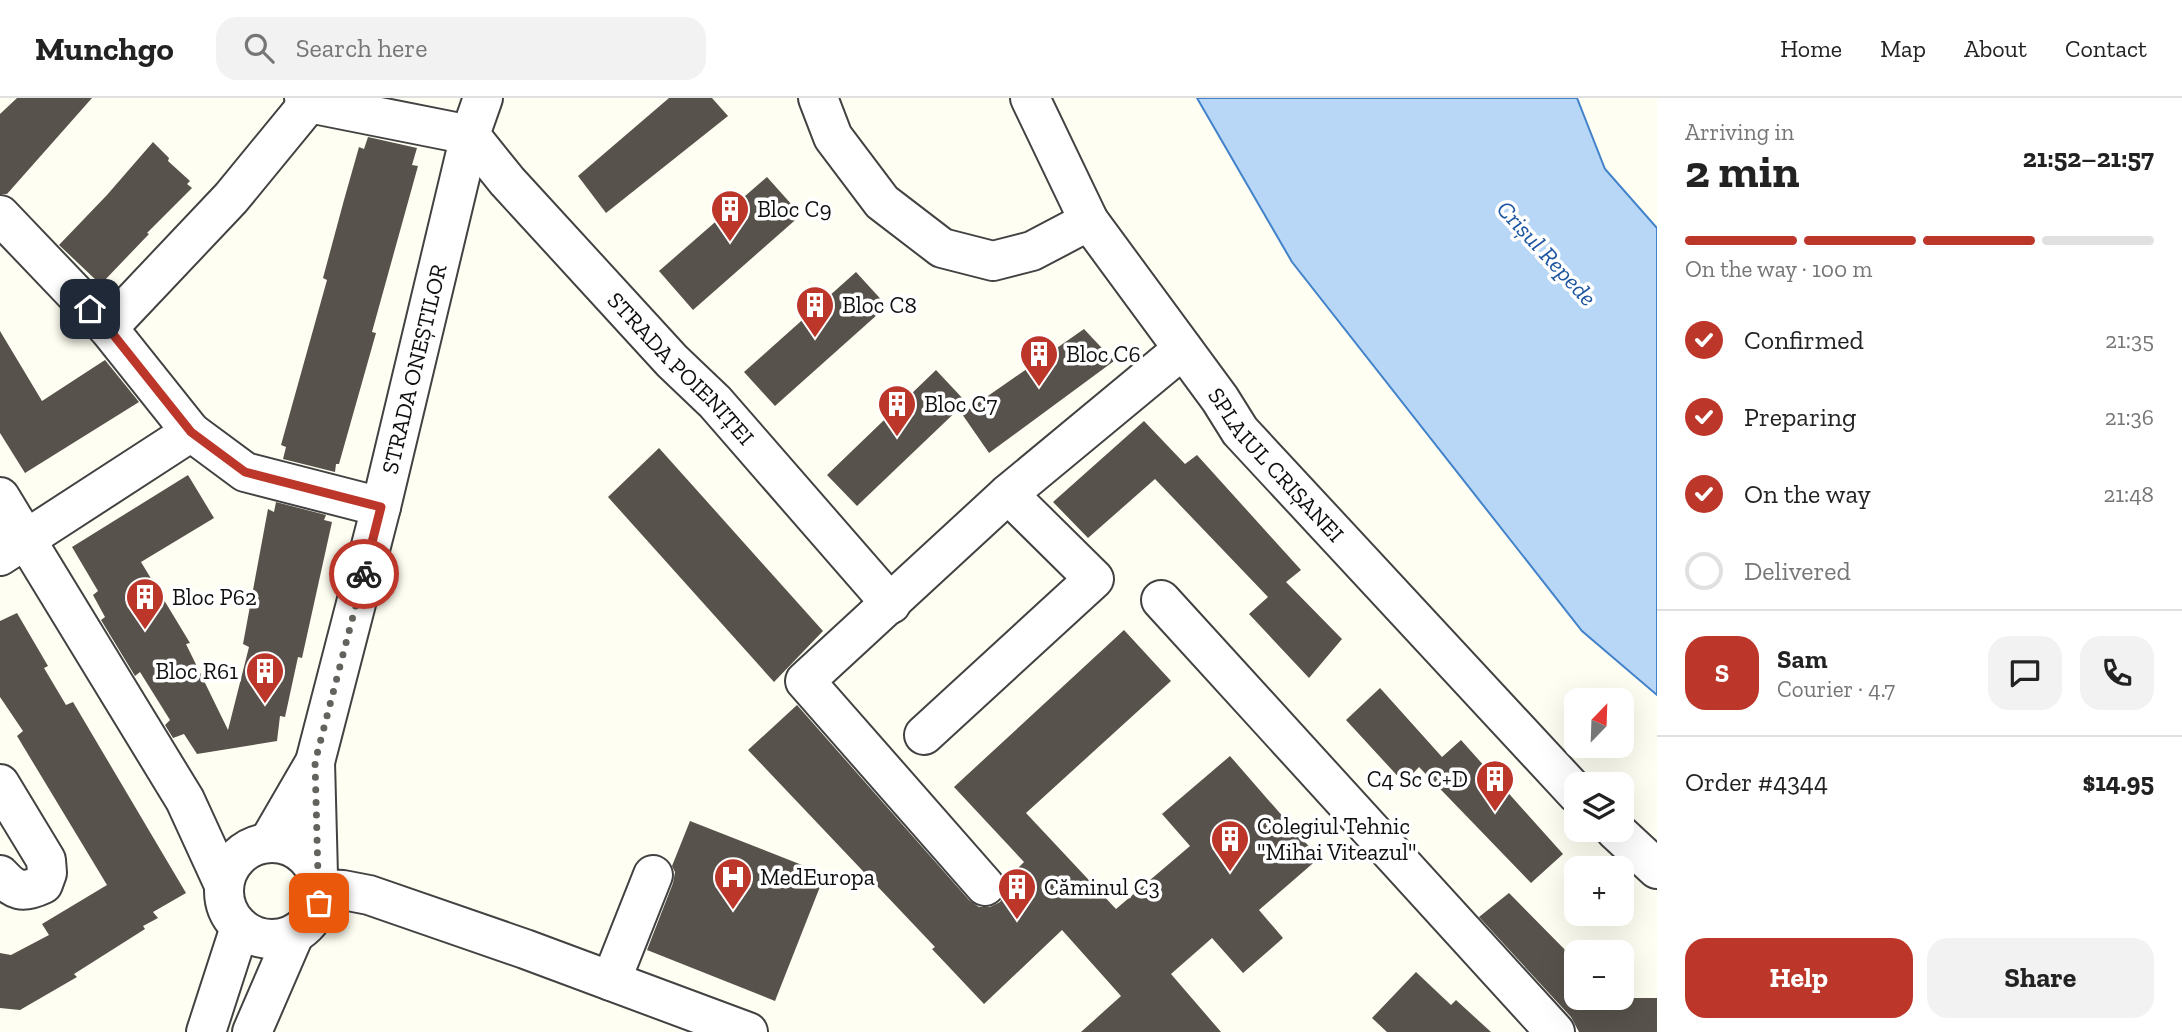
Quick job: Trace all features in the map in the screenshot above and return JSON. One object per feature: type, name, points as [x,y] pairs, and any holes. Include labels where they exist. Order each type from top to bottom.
[{"type":"street","name":"STRADA ONEȘTILOR","points":[[319,882],[315,762],[381,507],[470,135],[483,98]]},
{"type":"street","points":[[818,98],[833,137],[882,202],[942,248],[993,261],[1032,251],[1089,220]]},
{"type":"street","name":"SPLAIUL CRIȘANEI","points":[[1030,98],[1089,220],[1240,430],[1564,780]]},
{"type":"street","points":[[108,328],[231,198],[307,100],[470,135]]},
{"type":"street","name":"STRADA POIENIȚEI","points":[[470,135],[507,181],[672,361],[715,402],[891,604]]},
{"type":"street","points":[[0,215],[108,328],[191,432],[245,472],[381,507]]},
{"type":"street","points":[[985,886],[805,681],[1008,494],[1183,349]]},
{"type":"street","points":[[13,548],[191,432]]},
{"type":"street","points":[[923,735],[1094,579],[1008,494]]},
{"type":"street","points":[[0,497],[13,548],[185,800],[224,885],[230,915],[251,935],[280,939],[294,935],[305,927],[314,916],[319,903],[319,882],[313,866],[298,851],[279,844],[263,844],[241,855],[234,861],[224,885]]},
{"type":"street","points":[[1161,600],[1555,1032]]},
{"type":"street","name":"STRADA ONEȘTILOR","points":[[263,844],[315,762]]},
{"type":"street","points":[[0,784],[47,860],[47,873],[43,884],[30,891],[13,888],[0,875]]},
{"type":"street","points":[[185,800],[263,844]]},
{"type":"street","points":[[1628,842],[1657,869]]},
{"type":"street","points":[[611,981],[653,875]]},
{"type":"street","points":[[319,882],[369,895],[748,1032]]},
{"type":"street","points":[[206,1032],[240,927]]},
{"type":"street","points":[[252,1032],[294,935]]},
{"type":"water","name":"Crișul Repede","points":[[1197,98],[1577,98],[1605,169],[1657,228],[1657,695],[1582,631],[1292,262]]},
{"type":"building","points":[[17,98],[92,98],[7,194],[0,194],[0,114]]},
{"type":"building","points":[[669,98],[712,98],[728,116],[606,213],[578,176]]},
{"type":"building","points":[[368,137],[417,148],[412,165],[418,166],[372,332],[376,333],[335,472],[283,459],[286,447],[281,445],[327,280],[323,278],[344,200],[359,147],[364,149]]},
{"type":"building","points":[[153,142],[169,158],[168,161],[190,181],[187,184],[192,188],[103,282],[99,279],[97,281],[59,245]]},
{"type":"building","name":"Bloc C9","points":[[767,177],[801,215],[693,310],[659,271]]},
{"type":"building","name":"Bloc C8","points":[[856,272],[887,306],[775,406],[744,372]]},
{"type":"building","name":"Bloc C6","points":[[1084,329],[1114,361],[989,453],[962,414]]},
{"type":"building","points":[[0,331],[42,401],[105,360],[139,402],[25,473],[0,433]]},
{"type":"building","name":"Bloc C7","points":[[936,370],[966,402],[857,506],[827,475]]},
{"type":"building","points":[[1144,421],[1185,464],[1197,455],[1301,570],[1286,582],[1342,639],[1309,678],[1249,614],[1268,597],[1155,479],[1088,538],[1053,502]]},
{"type":"building","points":[[659,448],[823,631],[774,682],[608,497]]},
{"type":"building","points":[[188,475],[214,518],[141,562],[190,643],[186,644],[228,730],[249,647],[243,644],[268,509],[274,512],[276,502],[326,515],[324,520],[332,522],[302,658],[298,657],[285,717],[280,716],[277,741],[197,754],[184,734],[173,738],[165,725],[170,720],[140,672],[135,676],[101,620],[105,617],[93,595],[98,591],[72,547]]},
{"type":"building","points":[[17,613],[48,666],[44,668],[66,705],[73,702],[186,893],[153,912],[158,918],[74,974],[77,977],[20,1010],[0,1008],[0,953],[11,955],[49,935],[42,924],[107,885],[17,736],[23,731],[0,697],[0,621]]},
{"type":"building","points":[[1124,630],[1171,681],[1026,813],[1116,909],[1190,846],[1162,814],[1230,756],[1319,858],[1259,910],[1283,938],[1243,973],[1212,938],[1171,974],[1221,1032],[1081,1032],[1121,996],[1062,930],[984,1004],[932,949],[935,947],[748,750],[797,705],[969,900],[979,907],[990,907],[1000,902],[1006,892],[1006,880],[1024,862],[954,787]]},
{"type":"building","name":"C4 Sc C+D","points":[[1380,688],[1442,757],[1461,740],[1563,854],[1531,883],[1419,767],[1404,783],[1346,720]]},
{"type":"building","name":"MedEuropa","points":[[690,821],[825,874],[775,1001],[647,950],[673,883],[675,872],[672,866]]},
{"type":"building","points":[[1509,893],[1564,949],[1564,1009],[1479,917]]},
{"type":"building","points":[[1416,972],[1451,1005],[1456,1000],[1491,1032],[1387,1032],[1372,1018]]},
{"type":"building","points":[[1634,998],[1657,998],[1657,1032],[1579,1032],[1565,1010],[1634,1010]]},
{"type":"way so far","points":[[319,903],[315,762],[364,574]]},
{"type":"place","name":"Bloc C9","points":[[730,243]]},
{"type":"place","name":"Bloc C8","points":[[815,339]]},
{"type":"place","name":"Bloc C6","points":[[1039,388]]},
{"type":"place","name":"Bloc C7","points":[[897,438]]},
{"type":"place","name":"Bloc P62","points":[[145,631]]},
{"type":"place","name":"Bloc R61","points":[[265,705]]},
{"type":"place","name":"C4 Sc C+D","points":[[1495,813]]},
{"type":"place","name":"Colegiul Tehnic \"Mihai Viteazul\"","points":[[1230,873]]},
{"type":"place","name":"MedEuropa","points":[[733,911]]},
{"type":"place","name":"Căminul C3","points":[[1017,921]]},
{"type":"route","points":[[90,309],[191,432],[245,472],[381,507],[364,574]]}]
